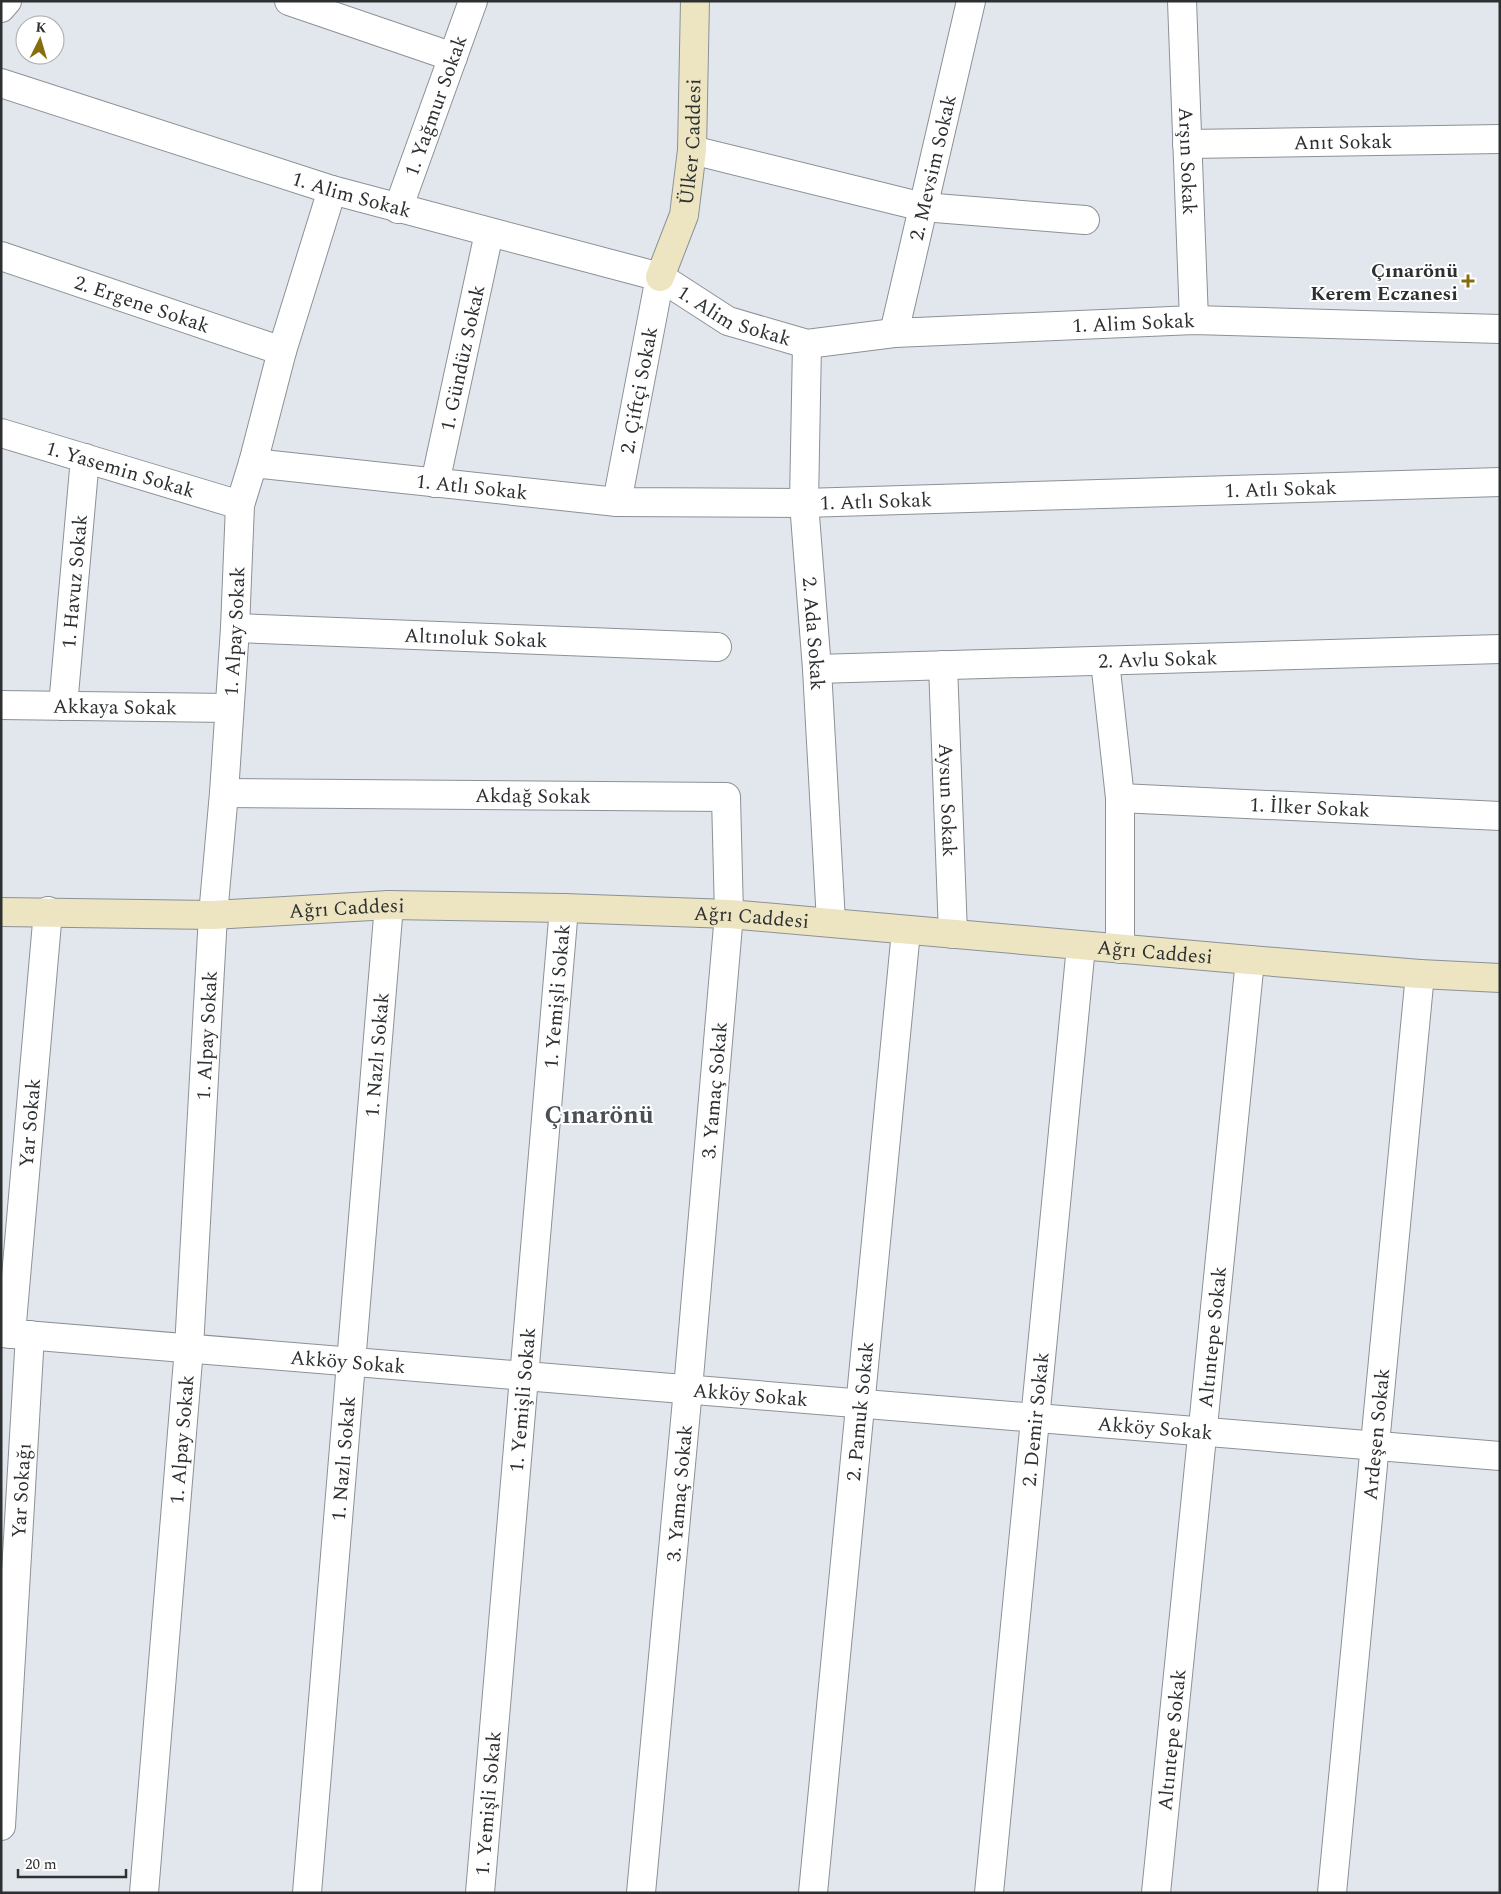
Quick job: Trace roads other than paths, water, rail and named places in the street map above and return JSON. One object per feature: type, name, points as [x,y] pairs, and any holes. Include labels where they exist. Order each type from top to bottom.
[{"type":"street","points":[[1,8],[8,1]]},
{"type":"street","points":[[290,1],[453,57]]},
{"type":"street","name":"1. Yağmur Sokak","points":[[398,209],[473,1]]},
{"type":"street","name":"Ülker Caddesi","points":[[660,277],[684,215],[692,150],[695,1]]},
{"type":"street","name":"2. Mevsim Sokak","points":[[894,334],[971,1]]},
{"type":"street","name":"Arşın Sokak","points":[[1182,1],[1194,320]]},
{"type":"street","name":"1. Alim Sokak","points":[[1,83],[332,190],[660,277],[728,321],[807,344],[894,334],[1194,320],[1500,329]]},
{"type":"street","name":"Anıt Sokak","points":[[1187,144],[1500,139]]},
{"type":"street","points":[[692,150],[923,207],[1085,220]]},
{"type":"street","name":"1. Alpay Sokak","points":[[144,1893],[189,1348],[213,915],[224,793],[235,628],[240,505],[282,352],[332,190]]},
{"type":"street","name":"1. Gündüz Sokak","points":[[434,483],[489,233]]},
{"type":"street","name":"2. Ergene Sokak","points":[[1,256],[282,352]]},
{"type":"street","name":"2. Çiftçi Sokak","points":[[617,502],[660,277]]},
{"type":"street","name":"2. Ada Sokak","points":[[807,344],[804,503],[817,669],[831,922]]},
{"type":"street","name":"1. Yasemin Sokak","points":[[1,433],[240,505]]},
{"type":"street","name":"1. Havuz Sokak","points":[[63,706],[84,458]]},
{"type":"street","name":"1. Atlı Sokak","points":[[253,463],[617,502],[804,503],[1500,482]]},
{"type":"street","name":"Altınoluk Sokak","points":[[235,628],[717,647]]},
{"type":"street","name":"2. Avlu Sokak","points":[[817,669],[1500,649]]},
{"type":"street","points":[[1106,660],[1120,798],[1120,949]]},
{"type":"street","name":"Aysun Sokak","points":[[943,665],[953,934]]},
{"type":"street","name":"Akkaya Sokak","points":[[1,705],[229,708]]},
{"type":"street","name":"Akdağ Sokak","points":[[224,793],[726,797],[729,914]]},
{"type":"street","name":"1. İlker Sokak","points":[[1120,798],[1500,816]]},
{"type":"street","name":"Ağrı Caddesi","points":[[1,912],[48,911],[213,915],[388,905],[564,908],[729,914],[1081,946],[1420,974],[1500,978]]},
{"type":"street","name":"1. Nazlı Sokak","points":[[307,1893],[388,905]]},
{"type":"street","name":"1. Yemişli Sokak","points":[[480,1893],[564,908]]},
{"type":"street","name":"Yar Sokak","points":[[14,1334],[48,911]]},
{"type":"street","name":"3. Yamaç Sokak","points":[[641,1893],[688,1389],[729,914]]},
{"type":"street","name":"2. Pamuk Sokak","points":[[813,1893],[906,931]]},
{"type":"street","name":"2. Demir Sokak","points":[[989,1893],[1081,946]]},
{"type":"street","name":"Altıntepe Sokak","points":[[1156,1893],[1250,960]]},
{"type":"street","name":"Ardeşen Sokak","points":[[1332,1893],[1420,974]]},
{"type":"street","name":"Akköy Sokak","points":[[14,1334],[1500,1456]]},
{"type":"street","name":"Yar Sokağı","points":[[1,1826],[14,1334]]},
{"type":"place","name":"Çınarönü Kerem Eczanesi","points":[[1468,281]]},
{"type":"district","name":"Çınarönü","points":[[599,1114]]}]
